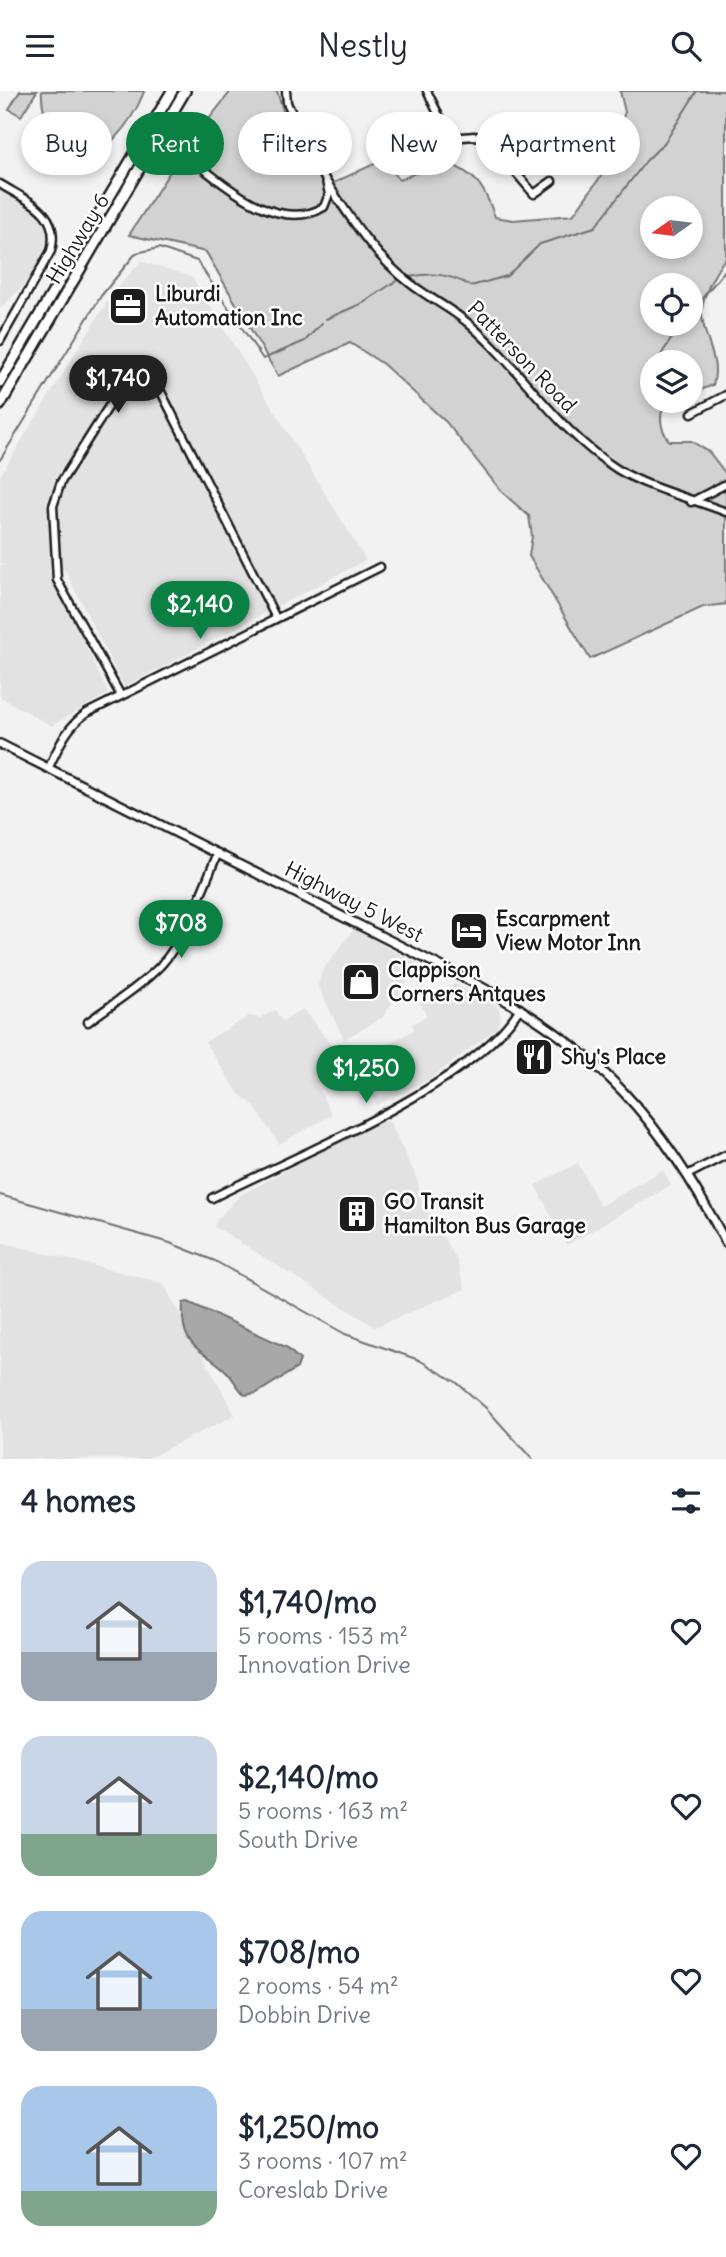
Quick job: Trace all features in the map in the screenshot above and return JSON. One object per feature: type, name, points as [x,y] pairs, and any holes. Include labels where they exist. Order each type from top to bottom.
[{"type":"highway","name":"Highway 6","points":[[0,382],[172,91]]},
{"type":"highway","name":"Highway 6","points":[[0,405],[186,91]]},
{"type":"main road","name":"Highway 5 West","points":[[0,744],[520,1008],[586,1054],[631,1100],[689,1174],[726,1243]]},
{"type":"street","name":"Patterson Road","points":[[286,91],[298,127],[326,181],[366,241],[387,265],[469,323],[575,437],[618,470],[691,502],[726,512]]},
{"type":"street","points":[[427,91],[450,138],[475,136],[487,139],[534,194],[552,181]]},
{"type":"street","points":[[213,175],[253,204],[272,213],[309,216],[324,208],[329,194],[326,181]]},
{"type":"street","points":[[0,184],[45,213],[54,225],[55,238],[51,251],[0,341]]},
{"type":"street","points":[[121,696],[57,580],[53,506],[61,482],[125,379],[138,375],[156,381],[276,618]]},
{"type":"street","points":[[703,407],[726,395]]},
{"type":"street","points":[[691,502],[726,484]]},
{"type":"street","points":[[49,767],[66,733],[76,720],[380,567]]},
{"type":"street","points":[[88,1022],[148,978],[163,962],[182,932],[218,853]]},
{"type":"street","points":[[212,1198],[424,1091],[501,1036],[520,1008]]},
{"type":"street","points":[[689,1174],[726,1155]]},
{"type":"shaded area","points":[[20,91],[37,91],[21,112],[21,116],[9,109]]},
{"type":"shaded area","points":[[42,91],[144,92],[134,112],[126,112],[126,124],[112,141],[112,112],[44,112]]},
{"type":"shaded area","points":[[231,91],[277,91],[284,112],[238,112],[238,175],[325,175],[331,184],[366,168],[366,175],[396,175],[399,180],[411,175],[462,175],[462,170],[482,188],[495,217],[513,220],[573,215],[601,175],[640,175],[640,112],[625,112],[620,91],[726,91],[726,257],[714,276],[703,304],[703,273],[640,273],[640,336],[703,336],[703,323],[715,366],[713,385],[703,389],[703,350],[640,350],[640,413],[662,413],[663,431],[669,441],[691,441],[709,452],[726,474],[726,604],[703,607],[590,659],[529,556],[532,536],[529,516],[502,492],[446,422],[383,364],[350,343],[278,376],[206,252],[129,235],[168,175],[224,175],[224,112],[215,112]]},
{"type":"shaded area","points":[[0,187],[37,210],[47,220],[51,233],[33,276],[0,309]]},
{"type":"shaded area","points":[[141,261],[192,277],[366,560],[124,687],[65,570],[49,569],[108,693],[52,726],[0,697],[0,566],[4,565],[0,562],[0,476],[111,295]]},
{"type":"shaded area","points":[[354,929],[419,965],[382,1018],[344,1039],[318,986],[322,971]]},
{"type":"shaded area","points":[[455,984],[498,1007],[501,1017],[497,1028],[430,1079],[377,1105],[354,1061],[414,1030],[412,1024],[427,1016],[420,1003]]},
{"type":"shaded area","points":[[303,1009],[346,1064],[316,1084],[332,1115],[279,1144],[255,1107],[239,1094],[205,1042],[249,1016],[259,1018],[275,1010],[282,1021]]},
{"type":"shaded area","points":[[376,1121],[390,1122],[417,1179],[423,1204],[456,1258],[465,1289],[375,1327],[214,1226],[239,1196]]},
{"type":"shaded area","points":[[578,1163],[600,1206],[663,1170],[671,1185],[567,1245],[535,1185]]},
{"type":"shaded area","points":[[0,1242],[163,1283],[235,1415],[147,1459],[0,1459]]},
{"type":"shaded area","points":[[188,1302],[286,1347],[300,1360],[297,1368],[257,1393],[245,1395],[228,1373],[189,1339],[183,1319],[183,1303]]},
{"type":"waterway","points":[[409,277],[441,275],[471,286],[507,276],[540,244],[595,227],[646,161],[665,142],[697,91]]},
{"type":"waterway","points":[[0,460],[101,296],[136,253],[159,248],[197,261],[263,359],[305,341],[322,323]]},
{"type":"waterway","points":[[703,297],[726,269]]},
{"type":"waterway","points":[[326,319],[363,303],[399,279]]},
{"type":"waterway","points":[[664,350],[673,336]]},
{"type":"waterway","points":[[0,1195],[170,1243],[215,1261],[345,1334],[419,1360],[456,1382],[486,1408],[532,1459]]},
{"type":"place","name":"Liburdi Automation Inc","points":[[128,306]]},
{"type":"place","name":"Escarpment View Motor Inn","points":[[469,931]]},
{"type":"place","name":"Clappison Corners Antques","points":[[361,982]]},
{"type":"place","name":"Shy's Place","points":[[534,1057]]},
{"type":"place","name":"GO Transit Hamilton Bus Garage","points":[[357,1214]]}]
